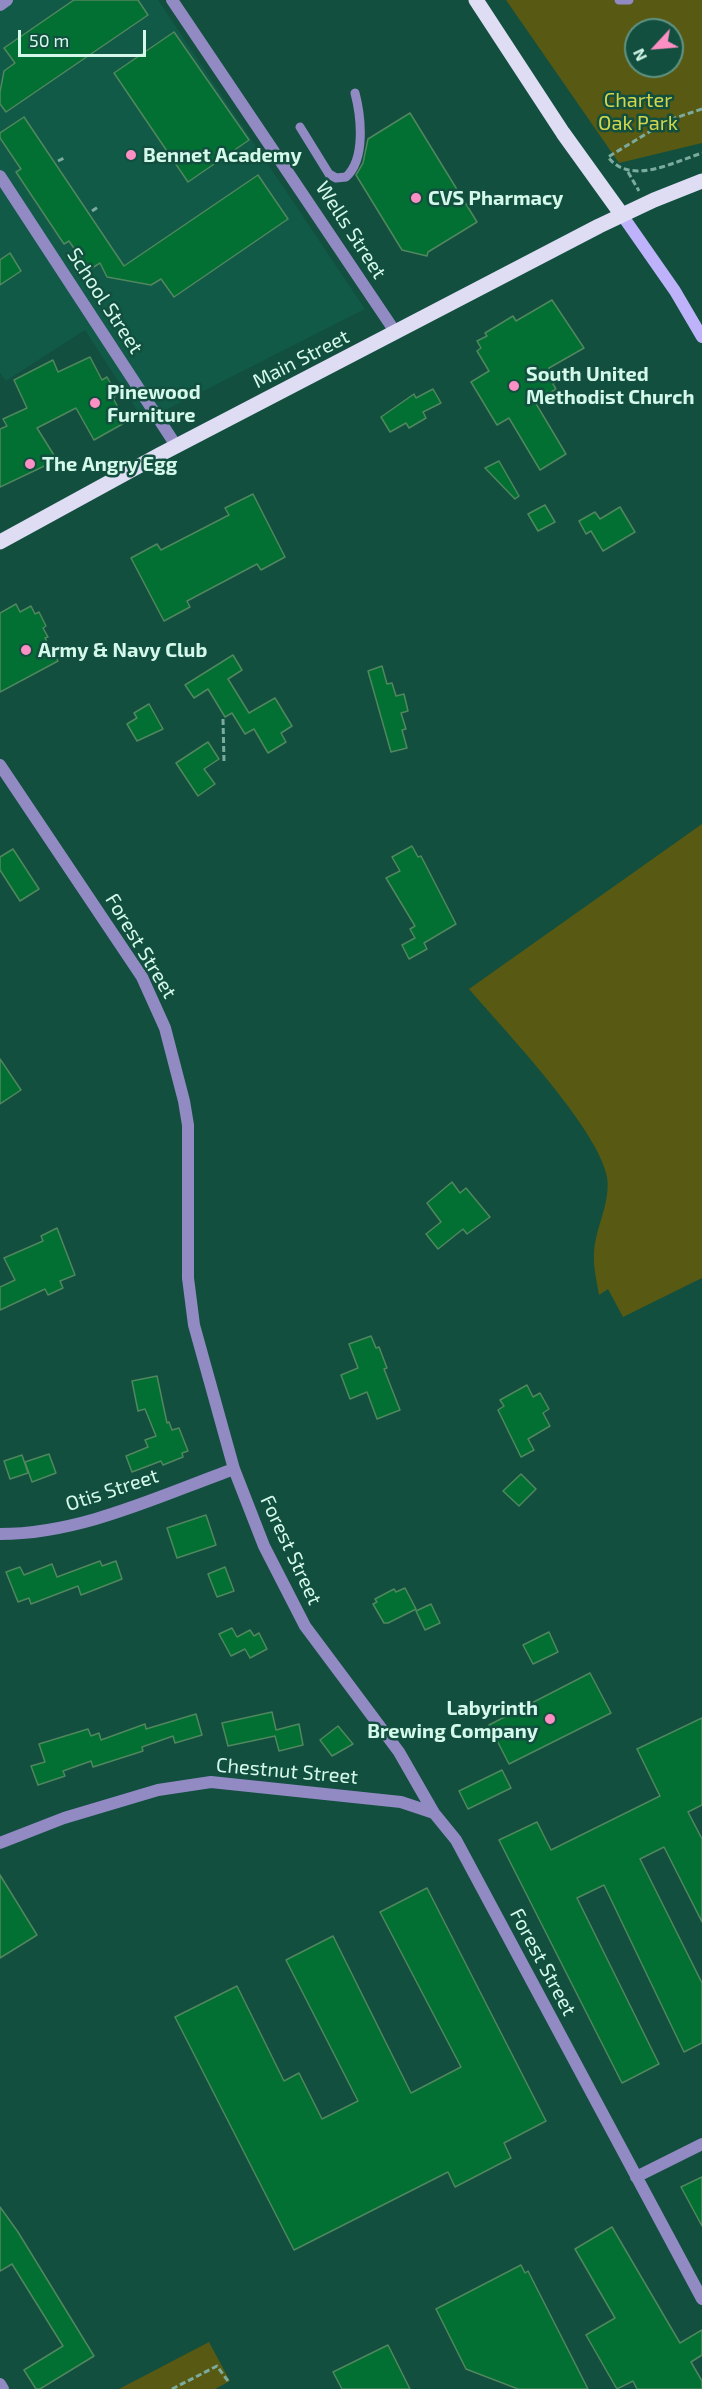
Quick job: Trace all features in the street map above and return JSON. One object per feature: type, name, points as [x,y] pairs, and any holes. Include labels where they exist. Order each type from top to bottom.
[{"type":"main road","points":[[476,0],[595,179],[675,291],[702,337]]},
{"type":"main road","name":"Main Street","points":[[1,541],[622,215],[702,181]]},
{"type":"street","points":[[0,5],[7,0]]},
{"type":"street","name":"Wells Street","points":[[172,0],[396,333]]},
{"type":"street","name":"School Street","points":[[0,176],[177,447]]},
{"type":"street","name":"Forest Street","points":[[0,765],[122,945],[153,998],[165,1029],[188,1125],[188,1278],[194,1325],[234,1468],[264,1546],[305,1626],[399,1752],[435,1813],[456,1840],[702,2299]]},
{"type":"street","name":"Otis Street","points":[[0,1534],[32,1534],[86,1522],[234,1468]]},
{"type":"street","name":"Chestnut Street","points":[[0,1843],[64,1818],[137,1796],[211,1782],[401,1802],[435,1813]]},
{"type":"street","points":[[636,2177],[702,2144]]},
{"type":"street","points":[[0,2384],[3,2389]]},
{"type":"lane","points":[[619,0],[629,0]]},
{"type":"lane","points":[[300,127],[329,174],[336,178],[346,177],[354,165],[362,131],[355,93]]},
{"type":"path","points":[[647,203],[628,172],[617,167],[608,157],[669,120],[702,109]]},
{"type":"path","points":[[628,172],[662,166],[702,153]]},
{"type":"path","points":[[58,161],[64,158]]},
{"type":"path","points":[[92,211],[98,207]]},
{"type":"path","points":[[223,719],[224,762]]},
{"type":"path","points":[[172,2389],[217,2366],[228,2381]]},
{"type":"shaded area","name":"Bennet Academy","points":[[0,0],[158,0],[365,309],[144,421],[85,330],[6,381],[0,373]]},
{"type":"green space","name":"Charter Oak Park","points":[[506,0],[702,0],[702,143],[619,163]]},
{"type":"green space","points":[[702,824],[702,1278],[623,1317],[608,1289],[599,1295],[595,1274],[595,1244],[608,1187],[600,1157],[587,1133],[548,1080],[469,989]]},
{"type":"green space","points":[[209,2342],[230,2381],[215,2389],[119,2389]]},
{"type":"building","points":[[74,0],[138,0],[148,15],[6,112],[0,104],[0,92],[4,71],[15,63],[4,48]]},
{"type":"building","points":[[174,32],[249,140],[188,182],[114,73]]},
{"type":"building","name":"CVS Pharmacy","points":[[410,113],[477,222],[428,252],[427,256],[402,250],[356,175],[363,163],[368,139]]},
{"type":"building","points":[[24,117],[124,266],[258,175],[288,219],[174,297],[161,279],[151,285],[107,277],[100,263],[89,270],[69,241],[64,244],[16,172],[21,169],[0,138],[0,133]]},
{"type":"building","points":[[10,253],[21,271],[0,285],[0,260]]},
{"type":"building","name":"South United Methodist Church","points":[[552,300],[584,348],[549,368],[557,381],[553,384],[556,389],[535,402],[566,454],[540,470],[509,418],[497,425],[471,382],[489,371],[477,351],[481,348],[477,341],[487,336],[485,333],[513,316],[516,321]]},
{"type":"building","points":[[90,357],[102,380],[107,377],[117,395],[113,398],[126,422],[94,440],[76,408],[37,428],[57,460],[0,487],[0,429],[7,426],[3,419],[27,408],[14,380],[53,360],[58,372]]},
{"type":"building","points":[[433,389],[441,403],[423,412],[426,418],[409,428],[406,423],[390,432],[381,417],[414,394],[416,398]]},
{"type":"building","points":[[499,461],[519,496],[515,499],[485,468]]},
{"type":"building","points":[[253,494],[285,557],[261,570],[257,564],[187,601],[190,607],[164,621],[131,558],[157,544],[161,550],[229,515],[225,508]]},
{"type":"building","points":[[545,505],[555,522],[538,531],[528,514]]},
{"type":"building","points":[[620,507],[635,532],[603,551],[591,531],[586,534],[579,521],[595,512],[600,519]]},
{"type":"building","name":"Army & Navy Club","points":[[16,604],[20,612],[31,606],[35,614],[39,612],[46,626],[43,628],[48,637],[45,638],[58,661],[0,692],[0,613]]},
{"type":"building","points":[[233,655],[242,670],[228,679],[249,713],[275,698],[292,726],[281,733],[286,742],[268,753],[254,729],[245,734],[232,713],[225,717],[208,689],[194,698],[185,685]]},
{"type":"building","points":[[382,666],[387,684],[392,683],[396,696],[404,694],[408,711],[401,713],[406,729],[402,730],[407,748],[391,752],[368,671]]},
{"type":"building","points":[[149,704],[163,729],[137,741],[127,724],[137,718],[134,713]]},
{"type":"building","points":[[208,742],[219,759],[204,769],[215,784],[198,796],[176,763]]},
{"type":"building","points":[[412,846],[418,857],[421,856],[456,924],[424,943],[427,949],[409,959],[402,945],[415,938],[410,929],[415,926],[386,878],[400,871],[392,857]]},
{"type":"building","points":[[13,849],[39,889],[20,901],[0,870],[0,857]]},
{"type":"building","points":[[0,1059],[21,1090],[0,1104]]},
{"type":"building","points":[[452,1182],[460,1193],[466,1188],[490,1217],[467,1234],[463,1229],[438,1249],[426,1234],[441,1222],[427,1203]]},
{"type":"building","points":[[57,1228],[75,1275],[60,1281],[63,1288],[48,1295],[45,1289],[0,1310],[0,1287],[15,1280],[4,1258],[43,1241],[41,1236]]},
{"type":"building","points":[[371,1336],[376,1348],[379,1347],[387,1368],[384,1369],[400,1410],[377,1419],[367,1392],[350,1399],[341,1375],[358,1368],[349,1344]]},
{"type":"building","points":[[157,1376],[167,1423],[169,1422],[172,1430],[179,1428],[188,1451],[182,1453],[183,1457],[163,1465],[161,1461],[132,1472],[126,1456],[148,1447],[145,1440],[156,1436],[145,1409],[138,1411],[132,1381]]},
{"type":"building","points":[[527,1385],[533,1397],[540,1393],[549,1409],[543,1413],[550,1426],[528,1439],[534,1450],[521,1457],[498,1410],[504,1406],[500,1400]]},
{"type":"building","points":[[49,1454],[56,1473],[32,1482],[25,1462]]},
{"type":"building","points":[[22,1455],[28,1473],[10,1479],[4,1461]]},
{"type":"building","points":[[521,1474],[536,1489],[519,1506],[503,1491]]},
{"type":"building","points":[[206,1515],[216,1545],[177,1558],[167,1528]]},
{"type":"building","points":[[100,1561],[102,1566],[116,1561],[122,1579],[81,1595],[78,1586],[31,1604],[29,1598],[18,1602],[6,1572],[20,1567],[24,1575],[52,1564],[57,1577]]},
{"type":"building","points":[[225,1567],[234,1591],[217,1597],[208,1574]]},
{"type":"building","points":[[405,1588],[416,1609],[384,1623],[373,1604],[377,1602],[375,1599],[394,1589],[396,1592]]},
{"type":"building","points":[[431,1604],[440,1623],[425,1630],[416,1611]]},
{"type":"building","points":[[232,1628],[237,1637],[250,1630],[254,1636],[259,1633],[267,1649],[250,1658],[245,1649],[231,1656],[219,1634]]},
{"type":"building","points":[[549,1632],[558,1652],[533,1664],[523,1645]]},
{"type":"building","name":"Labyrinth Brewing Company","points":[[590,1673],[611,1713],[509,1764],[489,1725]]},
{"type":"building","points":[[272,1712],[276,1730],[299,1724],[303,1745],[279,1751],[275,1736],[228,1746],[222,1723]]},
{"type":"building","points":[[196,1714],[202,1735],[175,1743],[173,1736],[142,1747],[143,1751],[93,1767],[91,1761],[63,1771],[65,1776],[38,1785],[31,1766],[45,1762],[39,1744],[88,1729],[91,1736],[99,1733],[101,1740],[145,1724],[146,1729]]},
{"type":"building","points":[[702,1718],[702,1805],[688,1812],[702,1839],[702,1922],[664,1847],[640,1859],[702,1983],[702,2043],[684,2052],[604,1885],[577,1898],[659,2064],[622,2083],[499,1840],[537,1822],[551,1850],[660,1796],[637,1749]]},
{"type":"building","points":[[338,1726],[353,1744],[332,1756],[320,1740]]},
{"type":"building","points":[[502,1770],[511,1788],[468,1809],[459,1791]]},
{"type":"building","points":[[0,1875],[37,1935],[0,1958]]},
{"type":"building","points":[[427,1888],[546,2121],[504,2143],[511,2158],[455,2187],[448,2172],[294,2250],[175,2017],[237,1986],[284,2081],[299,2073],[322,2119],[358,2101],[286,1960],[333,1936],[411,2093],[461,2067],[380,1912]]},
{"type":"building","points":[[702,2177],[702,2226],[681,2187]]},
{"type":"building","points":[[0,2207],[18,2232],[94,2356],[40,2389],[36,2389],[24,2370],[63,2346],[12,2264],[0,2271]]},
{"type":"building","points":[[612,2227],[680,2343],[702,2330],[702,2355],[691,2362],[702,2381],[702,2389],[637,2389],[633,2381],[617,2389],[586,2335],[615,2318],[575,2249]]},
{"type":"building","points":[[521,2265],[525,2273],[528,2271],[588,2389],[518,2389],[466,2369],[436,2309]]},
{"type":"building","points":[[388,2345],[410,2389],[342,2389],[333,2372]]},
{"type":"place","name":"Bennet Academy","points":[[131,155]]},
{"type":"place","name":"CVS Pharmacy","points":[[416,198]]},
{"type":"place","name":"South United Methodist Church","points":[[514,386]]},
{"type":"place","name":"Pinewood Furniture","points":[[95,403]]},
{"type":"place","name":"The Angry Egg","points":[[30,464]]},
{"type":"place","name":"Army & Navy Club","points":[[26,650]]},
{"type":"place","name":"Labyrinth Brewing Company","points":[[550,1719]]}]
